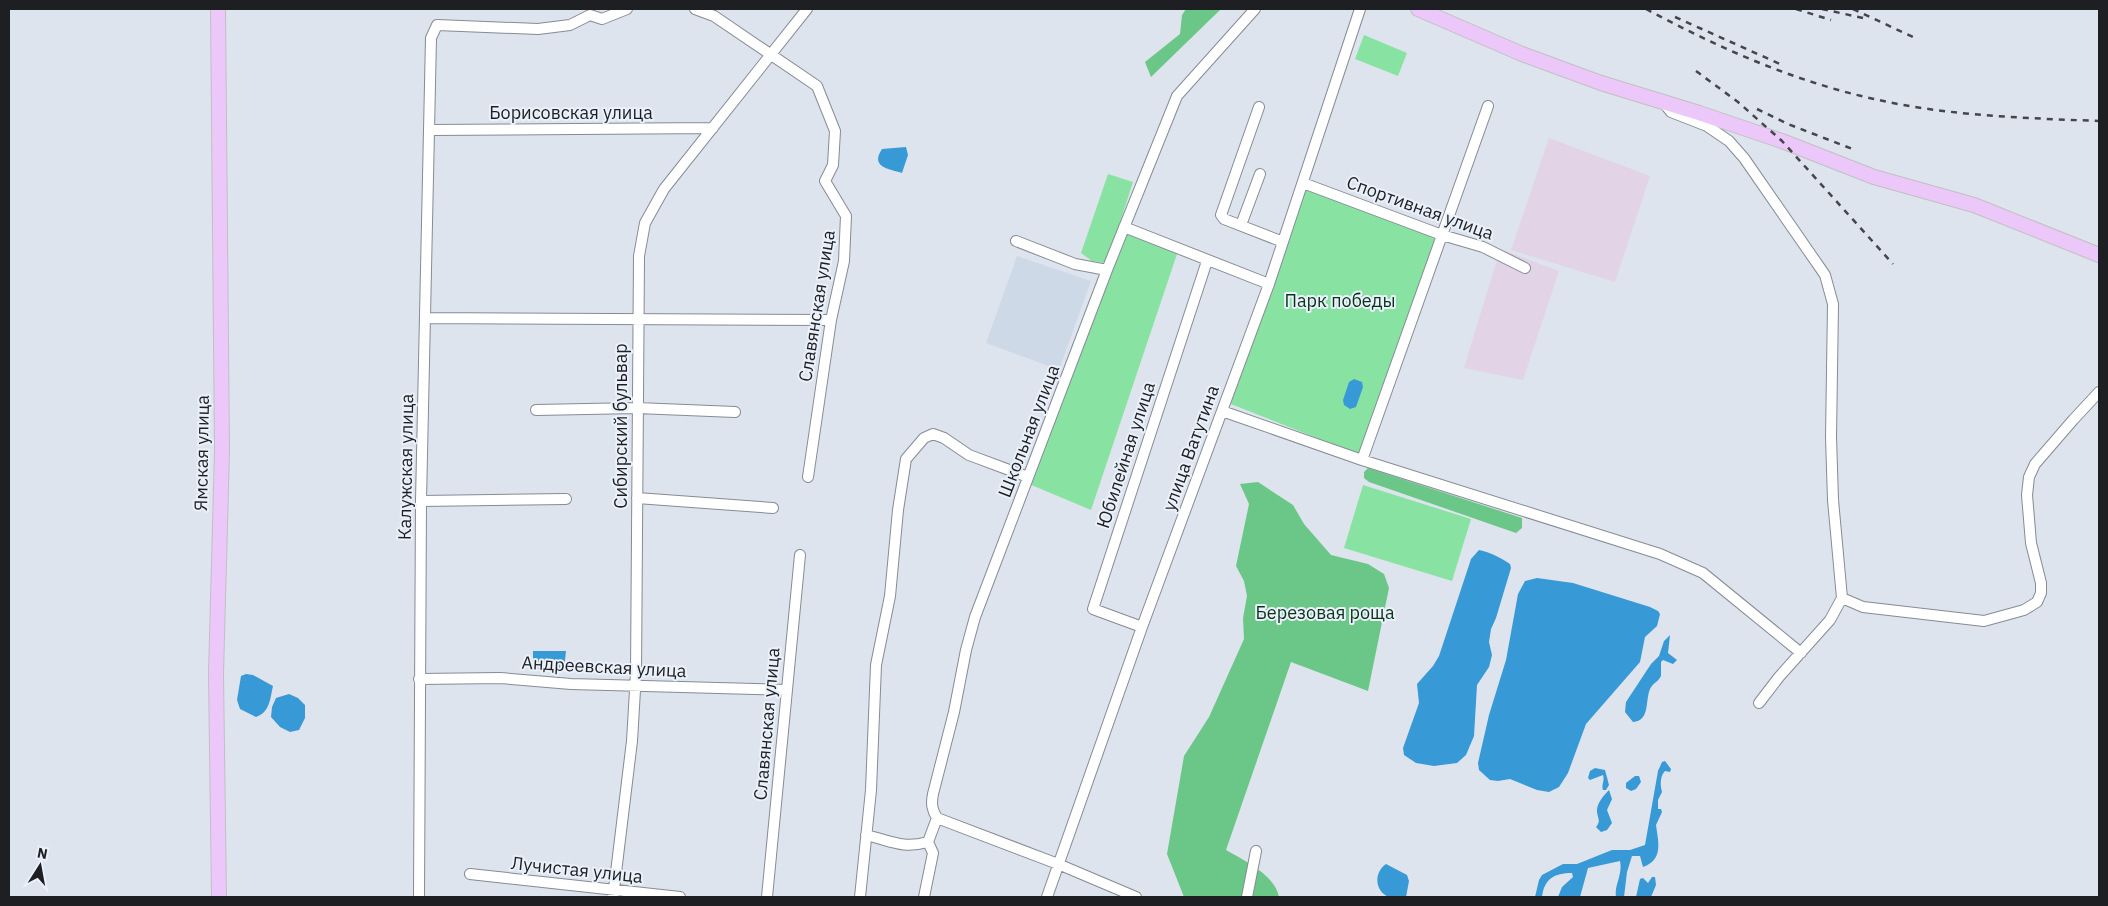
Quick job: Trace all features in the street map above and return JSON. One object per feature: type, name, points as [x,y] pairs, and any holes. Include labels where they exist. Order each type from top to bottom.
[{"type":"main road","name":"Ямская улица","points":[[218,9],[222,422],[216,662],[219,897]]},
{"type":"main road","points":[[1418,9],[1522,54],[1601,83],[1700,112],[1874,177],[1974,205],[2099,255]]},
{"type":"street","points":[[591,12],[602,19],[627,9]]},
{"type":"street","name":"Славянская улица","points":[[695,9],[714,16],[772,53],[817,86],[836,131],[833,165],[825,181],[846,216],[844,261],[831,320],[808,477]]},
{"type":"street","name":"Сибирский бульвар","points":[[613,894],[632,741],[635,687],[638,256],[645,223],[664,189],[808,9]]},
{"type":"street","name":"Школьная улица","points":[[924,897],[933,853],[928,842],[937,818],[931,804],[954,712],[968,639],[975,617],[1107,270],[1177,96],[1255,9]]},
{"type":"street","name":"улица Ватутина","points":[[1047,897],[1142,627],[1269,284],[1360,9]]},
{"type":"street","name":"Калужская улица","points":[[419,897],[421,501],[432,38],[437,26],[538,29],[570,24],[591,12]]},
{"type":"street","points":[[1663,102],[1671,112],[1707,126],[1729,141],[1744,158],[1825,274],[1833,304],[1832,473],[1842,598],[1830,620],[1759,703]]},
{"type":"street","points":[[1362,460],[1488,106]]},
{"type":"street","points":[[1259,107],[1220,212],[1224,219],[1283,242]]},
{"type":"street","name":"Борисовская улица","points":[[429,130],[713,128]]},
{"type":"street","points":[[1241,225],[1260,174]]},
{"type":"street","name":"Спортивная улица","points":[[1303,183],[1483,247],[1525,268]]},
{"type":"street","points":[[1124,227],[1269,284]]},
{"type":"street","points":[[1016,240],[1075,264],[1107,270]]},
{"type":"street","name":"Юбилейная улица","points":[[1142,627],[1093,609],[1207,261]]},
{"type":"street","points":[[425,318],[831,320]]},
{"type":"street","points":[[1842,598],[1863,607],[1984,621],[2024,610],[2037,602],[2041,593],[2041,584],[2031,543],[2027,495],[2029,477],[2035,464],[2099,392]]},
{"type":"street","points":[[536,410],[638,408],[735,412]]},
{"type":"street","points":[[1222,411],[1362,460],[1683,562],[1703,573],[1801,653]]},
{"type":"street","points":[[860,897],[871,790],[876,665],[890,596],[898,510],[906,460],[924,438],[933,434],[944,438],[969,455],[1028,477]]},
{"type":"street","points":[[637,498],[773,508]]},
{"type":"street","points":[[421,501],[566,499]]},
{"type":"street","name":"Славянская улица","points":[[767,897],[800,555]]},
{"type":"street","name":"Андреевская улица","points":[[419,679],[500,678],[635,687],[786,690]]},
{"type":"street","points":[[937,818],[1058,864],[1136,897]]},
{"type":"street","points":[[866,835],[900,845],[913,846],[928,842]]},
{"type":"street","points":[[1247,897],[1256,850]]},
{"type":"street","name":"Лучистая улица","points":[[470,874],[613,894],[680,897]]},
{"type":"shaded area","points":[[1549,138],[1650,176],[1615,282],[1511,250]]},
{"type":"shaded area","points":[[1503,250],[1559,271],[1523,380],[1464,368],[1496,263]]},
{"type":"shaded area","points":[[1017,256],[1091,281],[1059,370],[986,343]]},
{"type":"green space","points":[[1186,9],[1221,9],[1151,77],[1145,62],[1180,34],[1182,15]]},
{"type":"green space","points":[[1364,35],[1407,53],[1398,76],[1355,59]]},
{"type":"green space","points":[[1108,174],[1133,182],[1107,263],[1092,261],[1081,253]]},
{"type":"green space","name":"Парк победы","points":[[1305,188],[1437,237],[1360,455],[1231,404]]},
{"type":"green space","points":[[1125,229],[1178,251],[1091,510],[1029,484]]},
{"type":"green space","points":[[1368,468],[1522,518],[1522,528],[1516,533],[1369,482],[1364,478],[1364,472]]},
{"type":"green space","name":"Березовая роща","points":[[1258,482],[1293,505],[1304,524],[1331,555],[1368,564],[1384,574],[1389,588],[1368,691],[1291,662],[1226,850],[1265,875],[1272,882],[1279,897],[1184,897],[1167,854],[1184,756],[1209,717],[1244,639],[1243,618],[1247,596],[1244,581],[1236,566],[1249,504],[1240,484]]},
{"type":"green space","points":[[1363,485],[1471,519],[1452,581],[1344,548]]},
{"type":"water","points":[[906,147],[908,155],[902,173],[886,168],[879,163],[879,155],[882,149]]},
{"type":"water","points":[[1354,379],[1362,382],[1363,387],[1356,407],[1350,409],[1344,405],[1343,400],[1349,382]]},
{"type":"water","points":[[1479,550],[1503,560],[1510,564],[1511,568],[1491,629],[1489,642],[1492,655],[1489,667],[1477,685],[1474,736],[1466,755],[1457,763],[1434,766],[1416,763],[1404,755],[1403,748],[1419,703],[1417,684],[1439,656],[1471,559]]},
{"type":"water","points":[[1537,578],[1573,583],[1650,607],[1660,614],[1657,626],[1645,637],[1640,662],[1586,724],[1568,773],[1559,787],[1549,792],[1537,790],[1510,779],[1490,780],[1479,770],[1478,763],[1489,715],[1506,660],[1518,594],[1525,581]]},
{"type":"water","points":[[1670,635],[1668,653],[1677,660],[1673,664],[1663,660],[1661,662],[1661,676],[1650,689],[1645,714],[1638,721],[1633,722],[1625,712],[1626,702],[1651,664],[1659,656],[1664,641]]},
{"type":"water","points":[[533,651],[566,651],[564,669],[533,669]]},
{"type":"water","points":[[246,674],[253,675],[273,686],[267,708],[261,715],[256,717],[240,709],[237,700],[241,676]]},
{"type":"water","points":[[289,694],[298,698],[305,705],[305,718],[299,730],[290,732],[280,727],[271,717],[272,707],[276,698]]},
{"type":"water","points":[[1665,761],[1671,769],[1670,772],[1665,771],[1661,778],[1662,792],[1658,800],[1658,809],[1661,809],[1662,812],[1656,825],[1657,855],[1650,864],[1643,867],[1640,856],[1632,856],[1627,872],[1624,897],[1616,897],[1621,866],[1620,861],[1588,868],[1580,897],[1558,897],[1562,887],[1573,877],[1572,873],[1560,874],[1551,878],[1545,886],[1542,897],[1535,897],[1542,875],[1563,864],[1577,864],[1612,850],[1630,850],[1645,845],[1658,771],[1662,762]]},
{"type":"water","points":[[1595,768],[1605,770],[1609,785],[1606,790],[1603,790],[1603,775],[1590,780],[1588,778],[1590,771]]},
{"type":"water","points":[[1635,776],[1639,776],[1641,782],[1636,789],[1631,791],[1626,788],[1626,783]]},
{"type":"water","points":[[1609,790],[1612,799],[1607,810],[1612,823],[1607,830],[1601,832],[1596,827],[1599,821],[1597,809]]},
{"type":"water","points":[[1386,864],[1407,875],[1409,881],[1406,897],[1389,897],[1378,886],[1379,872]]},
{"type":"water","points":[[1652,877],[1655,877],[1656,885],[1651,897],[1636,897],[1640,879],[1643,878],[1648,883]]},
{"type":"railway","points":[[1646,9],[1701,37],[1757,62],[1844,92],[1902,105],[1958,113],[2099,121]]},
{"type":"railway","points":[[1796,9],[1831,20]]},
{"type":"railway","points":[[1822,9],[1863,18]]},
{"type":"railway","points":[[1853,9],[1913,37]]},
{"type":"railway","points":[[1675,17],[1780,64]]},
{"type":"railway","points":[[1696,71],[1738,102],[1782,141],[1893,264]]},
{"type":"railway","points":[[1757,109],[1788,124],[1855,150]]}]
